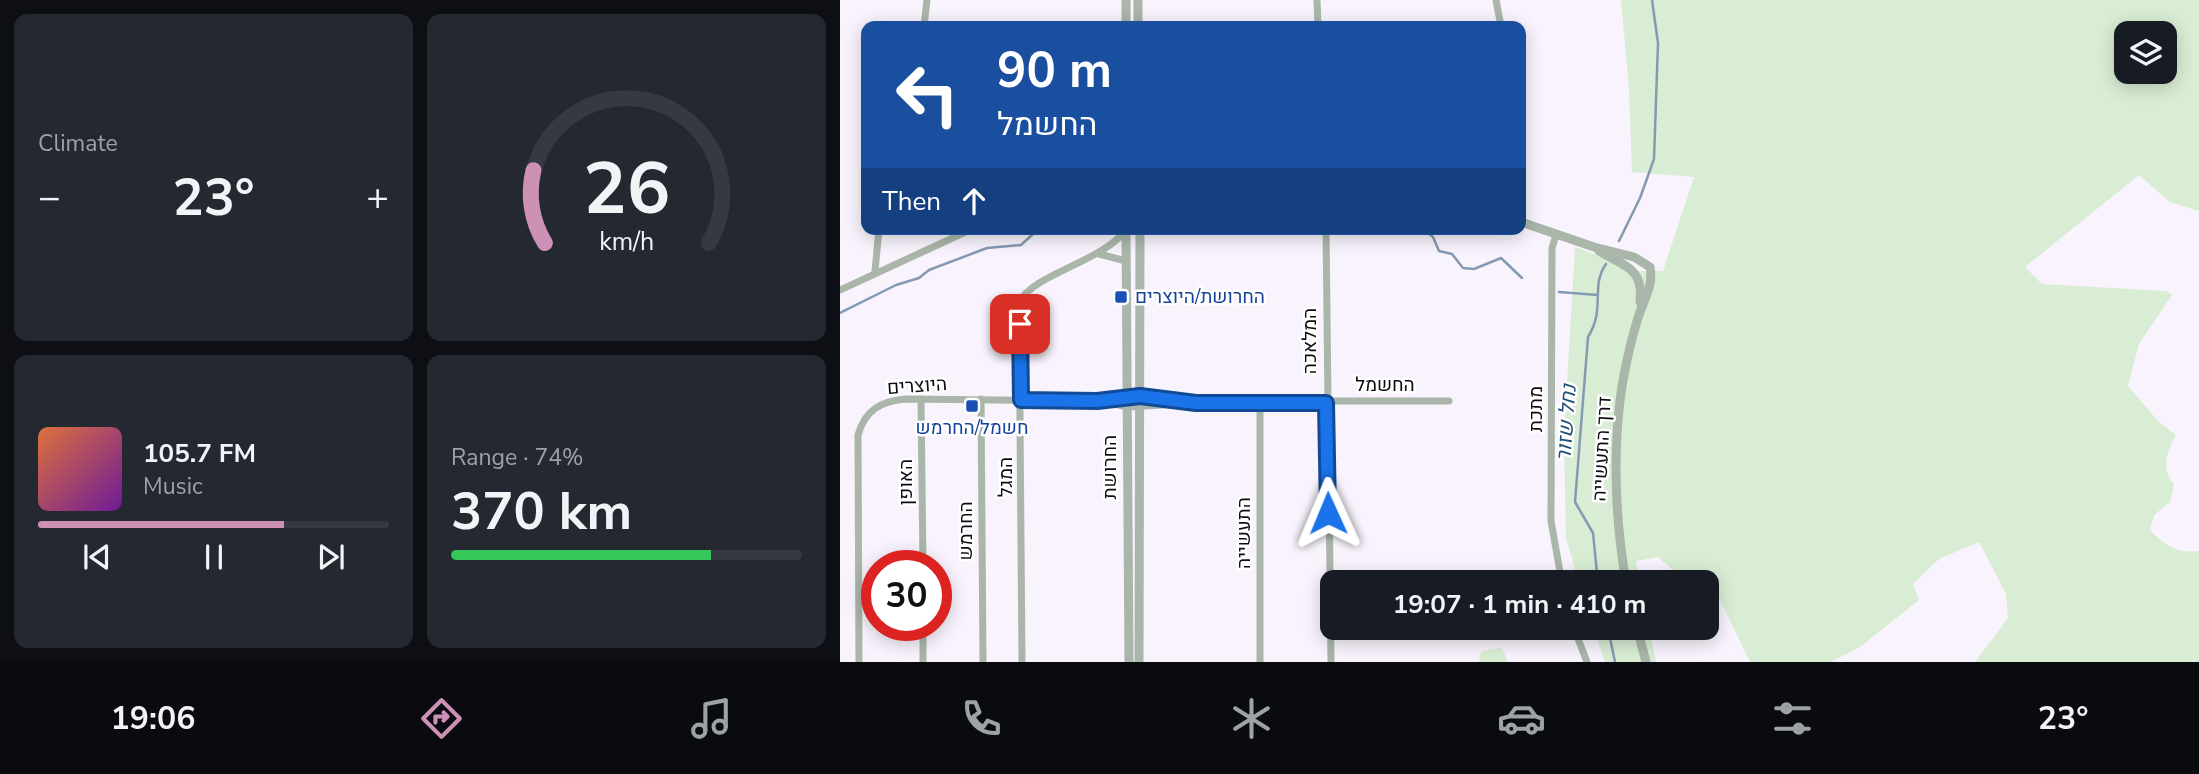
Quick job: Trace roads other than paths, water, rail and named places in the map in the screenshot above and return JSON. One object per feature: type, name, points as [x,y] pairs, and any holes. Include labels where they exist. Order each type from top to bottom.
[{"type":"street","points":[[925,21],[927,0]]},
{"type":"street","points":[[1126,0],[1126,21]]},
{"type":"street","points":[[1138,0],[1138,21]]},
{"type":"street","points":[[1317,0],[1318,21]]},
{"type":"street","points":[[1496,0],[1500,21]]},
{"type":"street","name":"דרך התעשייה","points":[[1526,224],[1633,257],[1650,267],[1651,282],[1638,318]]},
{"type":"street","points":[[875,271],[878,235]]},
{"type":"street","points":[[840,290],[875,271],[958,235]]},
{"type":"street","name":"המגל","points":[[1022,662],[1019,302],[1033,288],[1098,254],[1120,235]]},
{"type":"street","name":"החרושת","points":[[1126,235],[1129,662]]},
{"type":"street","name":"החרושת","points":[[1139,662],[1140,235]]},
{"type":"street","name":"המלאכה","points":[[1326,235],[1331,662]]},
{"type":"street","name":"מתכת","points":[[1556,235],[1552,248],[1551,521],[1560,570]]},
{"type":"street","name":"דרך התעשייה","points":[[1594,247],[1628,266],[1638,277],[1642,288],[1622,386],[1615,458],[1618,533],[1624,570]]},
{"type":"street","points":[[1098,254],[1126,261]]},
{"type":"street","name":"היוצרים","points":[[859,662],[858,435],[867,415],[882,402],[921,399],[1097,401],[1140,396]]},
{"type":"street","name":"החשמל","points":[[1140,396],[1196,403]]},
{"type":"street","name":"האופן","points":[[921,399],[923,550]]},
{"type":"street","name":"החרמש","points":[[981,399],[983,662]]},
{"type":"street","name":"היוצרים","points":[[1097,401],[1139,407]]},
{"type":"street","name":"החשמל","points":[[1139,407],[1196,403],[1449,401]]},
{"type":"street","name":"התעשייה","points":[[1260,404],[1260,662]]},
{"type":"street","points":[[1579,640],[1587,662]]},
{"type":"street","points":[[1640,640],[1646,662]]},
{"type":"street","points":[[923,641],[923,662]]},
{"type":"waterway","name":"נחל שזור","points":[[1619,241],[1640,198],[1654,159],[1658,43],[1652,0]]},
{"type":"waterway","points":[[840,313],[896,285],[919,278],[929,270],[987,248],[1021,245],[1032,235]]},
{"type":"waterway","points":[[1430,235],[1439,251],[1452,254],[1463,268],[1474,269],[1501,258],[1522,278]]},
{"type":"waterway","name":"נחל שזור","points":[[1597,570],[1593,533],[1575,502],[1588,337],[1596,317],[1599,281],[1606,264]]},
{"type":"waterway","points":[[1559,292],[1598,295]]},
{"type":"waterway","name":"נחל שזור","points":[[1610,640],[1615,662]]},
{"type":"place","name":"החרושת/היוצרים","points":[[1121,297]]},
{"type":"place","name":"חשמל/החרמש","points":[[972,406]]}]
